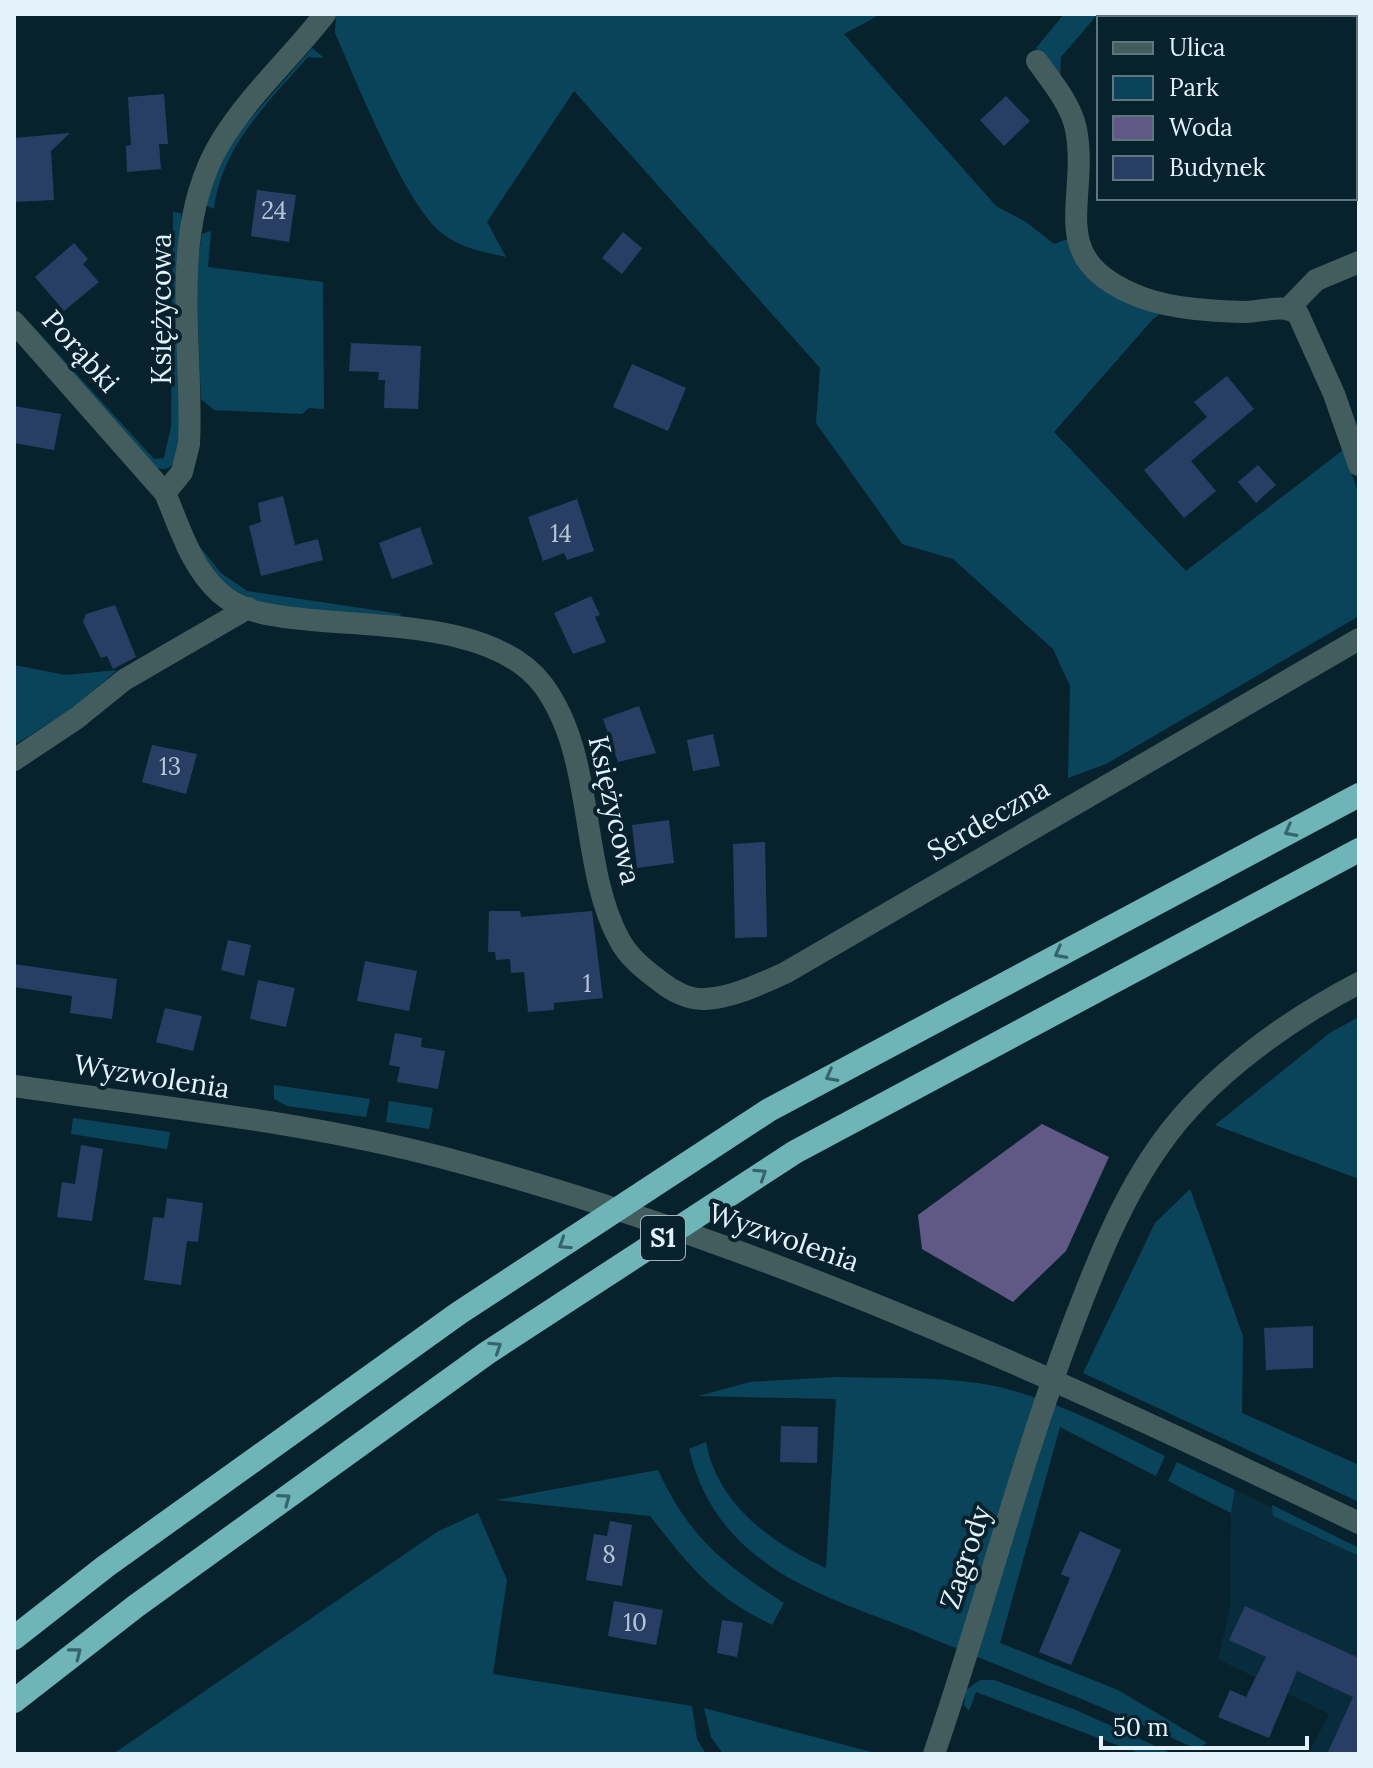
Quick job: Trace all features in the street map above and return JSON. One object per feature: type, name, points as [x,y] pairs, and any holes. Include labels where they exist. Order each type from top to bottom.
[{"type":"highway","name":"S1","points":[[14,1638],[106,1566],[459,1313],[769,1110],[1359,795]]},
{"type":"highway","name":"S1","points":[[14,1701],[136,1606],[487,1353],[795,1152],[1359,850]]},
{"type":"street","name":"Księżycowa","points":[[325,14],[236,119],[208,166],[197,195],[189,250],[189,444],[182,472],[176,484],[165,493],[187,546],[207,579],[233,603],[300,619],[455,637],[500,650],[530,671],[543,685],[562,720],[574,753],[607,912],[619,941],[641,967]]},
{"type":"street","points":[[1037,61],[1075,126],[1075,226],[1086,257],[1095,269],[1122,289],[1159,303],[1247,312],[1289,308],[1316,280],[1359,262]]},
{"type":"street","points":[[1289,308],[1306,325],[1359,465]]},
{"type":"street","name":"Porąbki","points":[[14,322],[165,493]]},
{"type":"street","points":[[14,760],[77,718],[124,680],[248,608]]},
{"type":"street","name":"Serdeczna","points":[[641,967],[673,992],[703,999],[746,990],[785,973],[1359,639]]},
{"type":"street","name":"Zagrody","points":[[934,1754],[1053,1377],[1102,1248],[1162,1141],[1233,1065],[1329,998],[1359,983]]},
{"type":"street","name":"Wyzwolenia","points":[[14,1086],[359,1139],[442,1157],[545,1187],[878,1302],[1053,1377],[1359,1523]]},
{"type":"shaded area","points":[[1235,1490],[1359,1548],[1359,1754],[1308,1754],[1329,1714],[1218,1659],[1230,1607],[1231,1513]]},
{"type":"green space","points":[[336,14],[881,14],[844,34],[996,206],[1026,222],[1054,244],[1070,238],[1164,311],[1153,319],[1054,432],[1186,571],[1343,450],[1359,494],[1359,616],[1106,764],[1068,778],[1070,686],[1053,649],[953,559],[902,544],[816,423],[820,368],[574,91],[487,222],[506,257],[473,249],[443,234],[413,198],[383,141],[335,33]]},
{"type":"green space","points":[[1064,14],[1098,14],[1061,57],[1060,77],[1036,48]]},
{"type":"green space","points":[[312,48],[324,58],[308,57],[263,109],[236,146],[226,166],[214,209],[203,204],[233,139]]},
{"type":"green space","points":[[173,212],[181,213],[184,417],[175,462],[162,469],[153,466],[29,330],[31,324],[154,459],[164,458],[171,427]]},
{"type":"green space","points":[[211,231],[208,267],[323,282],[324,409],[309,408],[302,414],[214,410],[201,399],[196,274],[202,234]]},
{"type":"green space","points":[[196,542],[221,573],[247,591],[401,614],[399,620],[287,608],[246,596],[220,577]]},
{"type":"green space","points":[[14,665],[66,675],[117,670],[72,709],[14,745]]},
{"type":"green space","points":[[1359,1017],[1359,1179],[1215,1125],[1331,1032]]},
{"type":"green space","points":[[274,1085],[370,1099],[366,1117],[287,1106],[274,1099]]},
{"type":"green space","points":[[389,1101],[433,1108],[429,1129],[386,1122]]},
{"type":"green space","points":[[73,1118],[170,1132],[167,1149],[71,1134]]},
{"type":"green space","points":[[1190,1189],[1243,1336],[1242,1413],[1359,1465],[1359,1502],[1083,1373],[1155,1223]]},
{"type":"green space","points":[[837,1377],[944,1380],[1007,1389],[1068,1410],[1165,1456],[1156,1476],[1060,1427],[1000,1643],[1118,1690],[1207,1743],[1196,1749],[1089,1702],[824,1595],[783,1574],[735,1537],[697,1477],[689,1449],[706,1442],[722,1484],[750,1519],[786,1547],[826,1568],[836,1399],[698,1396],[750,1382]]},
{"type":"green space","points":[[1177,1462],[1235,1490],[1231,1513],[1168,1481]]},
{"type":"green space","points":[[658,1470],[682,1514],[710,1547],[743,1575],[784,1603],[772,1625],[717,1591],[678,1551],[650,1516],[496,1500]]},
{"type":"green space","points":[[1272,1505],[1359,1548],[1359,1556],[1273,1516]]},
{"type":"green space","points":[[478,1513],[507,1580],[493,1674],[692,1706],[697,1739],[706,1754],[113,1754],[437,1532]]},
{"type":"green space","points":[[980,1680],[994,1680],[1076,1710],[1173,1754],[1141,1754],[976,1692],[969,1711],[964,1705],[966,1690]]},
{"type":"green space","points":[[704,1708],[879,1754],[723,1754],[711,1737]]},
{"type":"water","points":[[1042,1124],[1109,1157],[1066,1251],[1013,1302],[922,1249],[918,1215]]},
{"type":"building","points":[[164,94],[168,144],[159,144],[161,169],[127,172],[126,146],[131,145],[128,97]]},
{"type":"building","points":[[1006,96],[1030,121],[1004,146],[980,120]]},
{"type":"building","points":[[70,133],[51,151],[54,200],[15,202],[14,138]]},
{"type":"building","points":[[257,190],[296,195],[289,242],[251,236]]},
{"type":"building","points":[[623,232],[642,248],[622,274],[602,258]]},
{"type":"building","points":[[74,243],[88,259],[83,264],[99,282],[64,311],[35,277]]},
{"type":"building","points":[[351,343],[421,346],[418,409],[384,408],[385,380],[378,380],[379,372],[349,371]]},
{"type":"building","points":[[632,364],[686,388],[668,431],[613,407]]},
{"type":"building","points":[[1227,376],[1254,409],[1191,461],[1216,491],[1184,518],[1144,470],[1207,417],[1194,402]]},
{"type":"building","points":[[14,406],[61,414],[54,450],[14,443]]},
{"type":"building","points":[[1258,465],[1276,485],[1256,503],[1238,482]]},
{"type":"building","points":[[283,496],[295,545],[318,539],[323,560],[261,576],[249,526],[261,522],[258,503]]},
{"type":"building","points":[[577,499],[594,551],[567,560],[564,553],[543,561],[528,517]]},
{"type":"building","points":[[420,527],[433,564],[392,579],[379,543]]},
{"type":"building","points":[[591,596],[600,615],[595,617],[606,642],[573,654],[554,613]]},
{"type":"building","points":[[115,605],[136,657],[113,669],[107,656],[101,658],[83,622],[86,614]]},
{"type":"building","points":[[639,706],[656,753],[618,762],[603,719]]},
{"type":"building","points":[[713,734],[720,766],[693,771],[687,740]]},
{"type":"building","points":[[152,745],[197,754],[186,794],[142,782]]},
{"type":"building","points":[[669,820],[674,863],[637,868],[632,825]]},
{"type":"building","points":[[765,842],[767,937],[735,938],[733,844]]},
{"type":"building","points":[[489,911],[520,911],[521,917],[592,911],[603,998],[554,1003],[554,1010],[528,1012],[524,972],[511,973],[510,959],[496,960],[495,952],[488,952]]},
{"type":"building","points":[[228,940],[251,945],[244,976],[221,970]]},
{"type":"building","points":[[365,961],[417,971],[409,1011],[357,1001]]},
{"type":"building","points":[[14,964],[117,979],[112,1019],[70,1013],[72,996],[14,987]]},
{"type":"building","points":[[258,980],[295,988],[286,1027],[250,1019]]},
{"type":"building","points":[[165,1008],[202,1016],[193,1051],[156,1042]]},
{"type":"building","points":[[395,1033],[422,1038],[421,1047],[445,1051],[438,1089],[397,1082],[400,1067],[389,1065]]},
{"type":"building","points":[[81,1145],[103,1149],[92,1221],[57,1217],[62,1182],[75,1184]]},
{"type":"building","points":[[167,1198],[203,1203],[198,1242],[187,1241],[181,1285],[144,1280],[153,1217],[164,1218]]},
{"type":"building","points":[[1313,1326],[1313,1368],[1266,1370],[1264,1328]]},
{"type":"building","points":[[781,1426],[818,1427],[817,1463],[780,1462]]},
{"type":"building","points":[[610,1521],[632,1525],[622,1586],[586,1580],[594,1534],[607,1536]]},
{"type":"building","points":[[1080,1531],[1121,1550],[1071,1665],[1039,1652],[1070,1578],[1061,1574]]},
{"type":"building","points":[[614,1601],[663,1610],[656,1645],[608,1636]]},
{"type":"building","points":[[1245,1606],[1359,1658],[1359,1754],[1327,1754],[1353,1697],[1297,1671],[1269,1738],[1218,1717],[1230,1690],[1246,1697],[1266,1657],[1229,1640]]},
{"type":"building","points":[[722,1620],[743,1623],[737,1657],[717,1653]]}]
